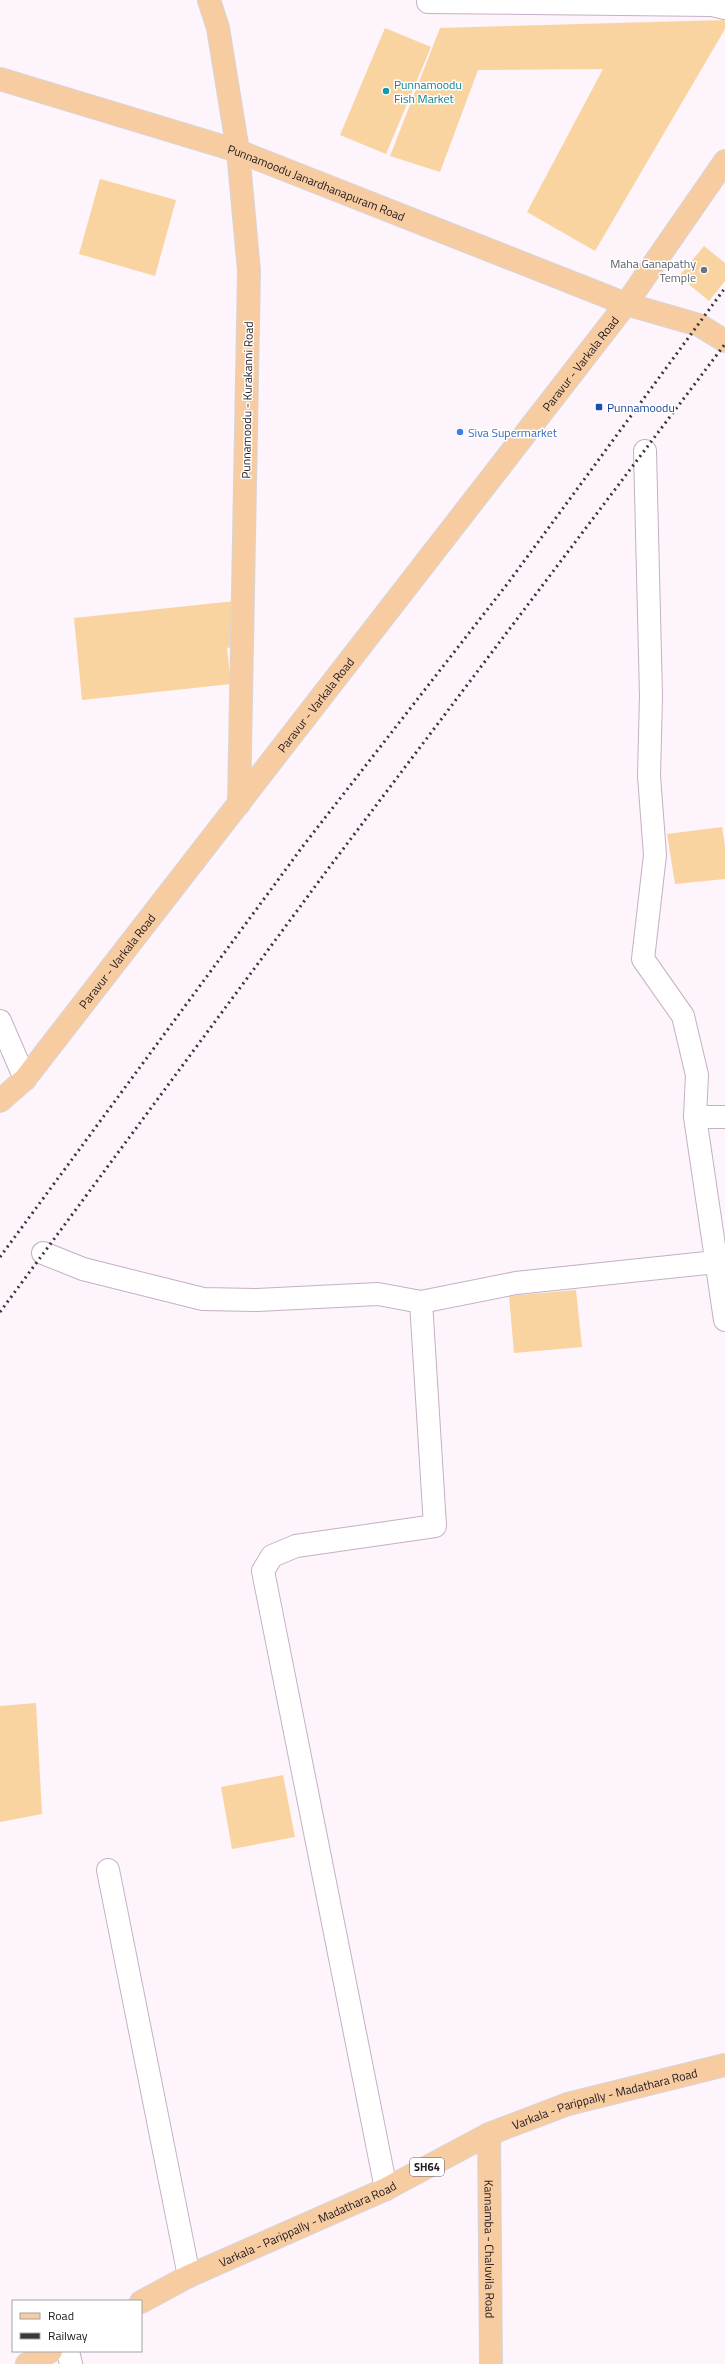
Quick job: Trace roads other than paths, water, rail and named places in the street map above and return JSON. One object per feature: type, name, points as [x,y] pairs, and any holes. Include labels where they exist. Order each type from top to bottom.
[{"type":"main road","name":"Punnamoodu - Kurakanni Road","points":[[209,0],[218,28],[238,151],[249,271],[239,804]]},
{"type":"main road","name":"Punnamoodu Janardhanapuram Road","points":[[0,79],[238,151],[626,304],[698,325],[725,340]]},
{"type":"main road","name":"Paravur - Varkala Road","points":[[0,1101],[24,1080],[626,304],[725,161]]},
{"type":"main road","name":"Varkala - Parippally - Madathara Road","points":[[142,2301],[189,2276],[386,2189],[489,2134],[568,2104],[725,2065]]},
{"type":"main road","name":"Kannamba - Chaluvila Road","points":[[489,2134],[491,2364]]},
{"type":"main road","points":[[27,2364],[49,2352]]},
{"type":"street","points":[[428,2],[712,5],[725,8]]},
{"type":"street","points":[[645,451],[651,696],[649,776],[655,855],[643,960],[683,1016],[697,1075],[695,1117],[725,1320]]},
{"type":"street","points":[[0,1021],[24,1080]]},
{"type":"street","points":[[695,1117],[725,1117]]},
{"type":"street","points":[[43,1254],[83,1269],[203,1300],[257,1300],[378,1294],[421,1302],[516,1283],[716,1262]]},
{"type":"street","points":[[386,2189],[263,1571],[272,1556],[296,1546],[435,1526],[421,1302]]},
{"type":"street","points":[[108,1870],[189,2276]]},
{"type":"street","points":[[68,2352],[71,2364]]},
{"type":"railway","points":[[0,1257],[303,846],[508,583],[725,288]]},
{"type":"railway","points":[[0,1312],[328,869],[725,344]]},
{"type":"place","name":"Punnamoodu Fish Market","points":[[386,91]]},
{"type":"place","name":"Maha Ganapathy Temple","points":[[704,270]]},
{"type":"place","name":"Punnamoodu","points":[[599,407]]},
{"type":"place","name":"Siva Supermarket","points":[[460,432]]}]
